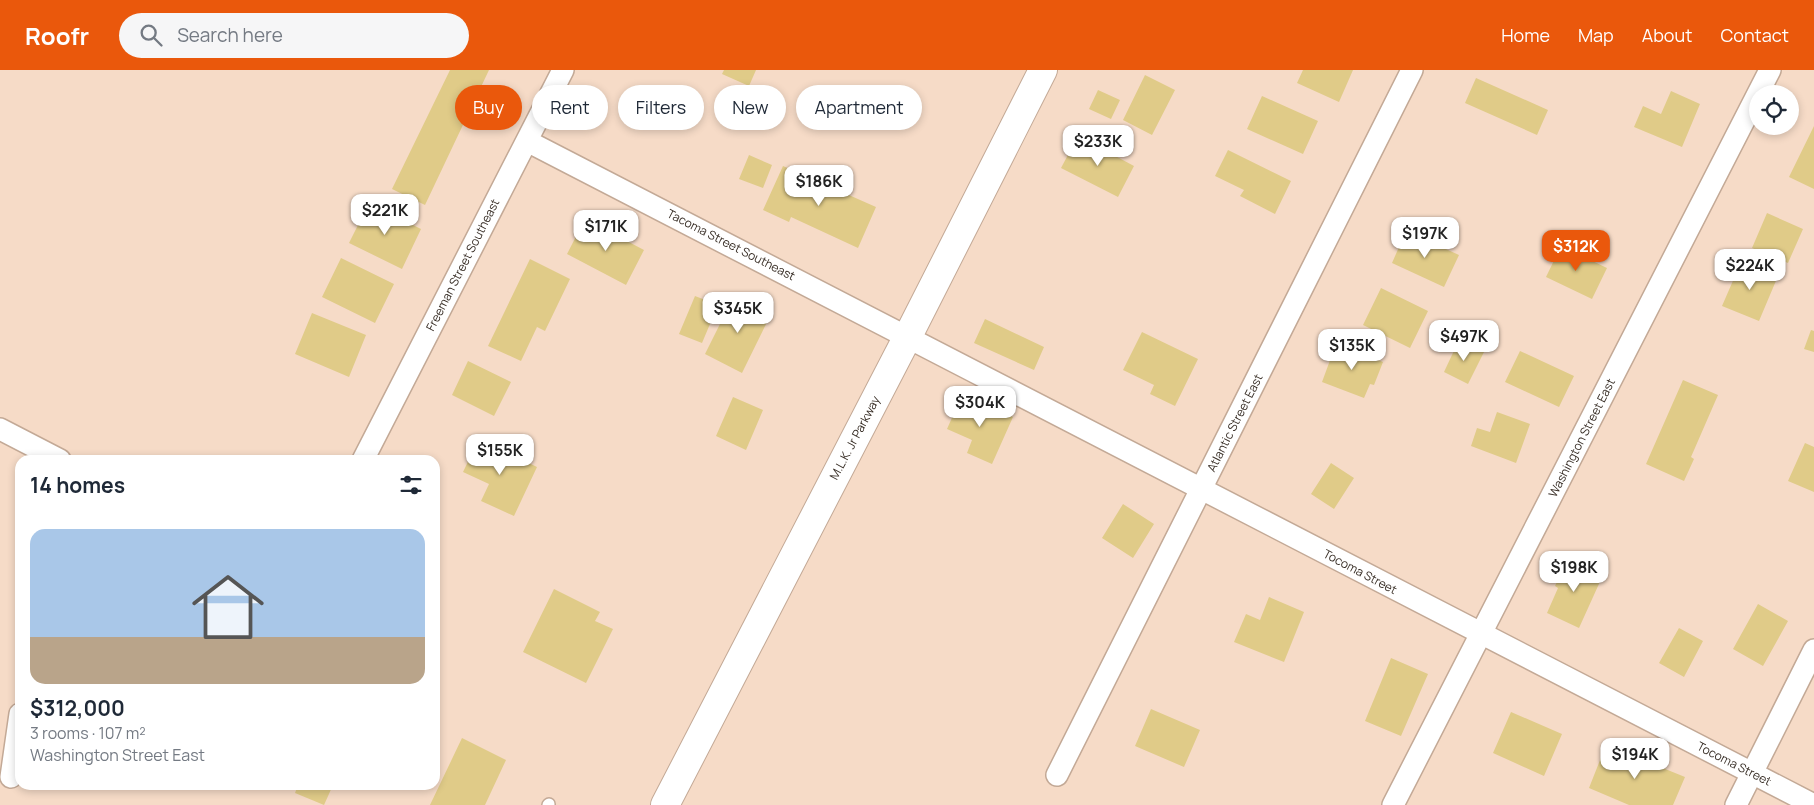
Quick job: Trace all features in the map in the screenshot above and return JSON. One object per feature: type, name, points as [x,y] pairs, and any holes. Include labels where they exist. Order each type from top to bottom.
[{"type":"main road","name":"M.L.K. Jr Parkway","points":[[665,805],[1044,70]]},
{"type":"street","name":"Freeman Street Southeast","points":[[366,455],[563,70]]},
{"type":"street","name":"Atlantic Street East","points":[[1057,775],[1412,70]]},
{"type":"street","name":"Washington Street East","points":[[1393,805],[1770,70]]},
{"type":"street","name":"Tacoma Street Southeast","points":[[527,141],[908,336]]},
{"type":"street","name":"Tocoma Street","points":[[908,336],[1481,635],[1814,805]]},
{"type":"street","points":[[0,429],[50,455]]},
{"type":"street","points":[[1736,805],[1814,650]]},
{"type":"street","points":[[11,778],[15,750]]},
{"type":"building","points":[[450,70],[489,70],[482,85],[455,85],[455,130],[461,130],[425,205],[392,189]]},
{"type":"building","points":[[724,70],[756,70],[749,85],[722,74]]},
{"type":"building","points":[[1303,70],[1353,70],[1339,102],[1297,83]]},
{"type":"building","points":[[1145,75],[1175,90],[1152,135],[1123,120]]},
{"type":"building","points":[[1476,78],[1548,110],[1537,135],[1465,103]]},
{"type":"building","points":[[1098,90],[1120,100],[1111,119],[1089,109]]},
{"type":"building","points":[[1671,91],[1700,104],[1682,147],[1634,127],[1643,106],[1661,114]]},
{"type":"building","points":[[1262,96],[1318,121],[1303,154],[1247,129]]},
{"type":"building","points":[[1814,126],[1814,189],[1789,177]]},
{"type":"building","points":[[1078,136],[1134,166],[1118,197],[1061,168]]},
{"type":"building","points":[[1228,150],[1291,181],[1275,214],[1240,196],[1244,190],[1215,176]]},
{"type":"building","points":[[749,155],[772,165],[763,188],[739,179]]},
{"type":"building","points":[[783,166],[876,207],[858,248],[791,217],[789,222],[763,210]]},
{"type":"building","points":[[369,203],[421,229],[402,269],[349,243]]},
{"type":"building","points":[[1767,213],[1803,229],[1788,263],[1752,248]]},
{"type":"building","points":[[585,219],[644,250],[626,285],[567,254]]},
{"type":"building","points":[[1406,231],[1459,255],[1444,287],[1392,263]]},
{"type":"building","points":[[1561,246],[1607,268],[1592,299],[1546,277]]},
{"type":"building","points":[[341,258],[394,284],[375,323],[322,297]]},
{"type":"building","points":[[530,259],[570,279],[545,331],[537,327],[521,361],[488,346]]},
{"type":"building","points":[[1742,260],[1778,276],[1759,321],[1722,306]]},
{"type":"building","points":[[1381,288],[1428,311],[1410,348],[1363,325]]},
{"type":"building","points":[[695,296],[718,305],[702,343],[679,334]]},
{"type":"building","points":[[734,296],[771,314],[742,373],[705,354]]},
{"type":"building","points":[[312,313],[366,335],[349,377],[295,354]]},
{"type":"building","points":[[985,319],[1044,347],[1034,370],[974,343]]},
{"type":"building","points":[[1811,330],[1814,331],[1814,352],[1804,349]]},
{"type":"building","points":[[1142,332],[1198,359],[1175,406],[1150,394],[1154,385],[1123,370]]},
{"type":"building","points":[[1459,340],[1484,352],[1468,384],[1444,372]]},
{"type":"building","points":[[1336,344],[1383,362],[1374,385],[1370,384],[1364,398],[1322,382]]},
{"type":"building","points":[[1520,351],[1574,376],[1559,407],[1505,382]]},
{"type":"building","points":[[468,361],[511,382],[494,416],[452,395]]},
{"type":"building","points":[[1683,380],[1718,395],[1691,457],[1694,459],[1684,481],[1646,464]]},
{"type":"building","points":[[962,395],[1013,417],[992,464],[967,453],[972,440],[947,429]]},
{"type":"building","points":[[733,397],[763,410],[746,450],[716,436]]},
{"type":"building","points":[[1497,412],[1530,424],[1516,463],[1471,446],[1477,428],[1490,432]]},
{"type":"building","points":[[479,439],[537,467],[514,516],[481,501],[489,484],[463,472]]},
{"type":"building","points":[[1805,443],[1814,447],[1814,492],[1788,481]]},
{"type":"building","points":[[1331,463],[1354,478],[1334,509],[1311,494]]},
{"type":"building","points":[[1123,504],[1154,524],[1133,558],[1102,538]]},
{"type":"building","points":[[1568,559],[1603,575],[1579,628],[1547,613],[1558,588],[1555,586]]},
{"type":"building","points":[[554,589],[600,612],[595,621],[613,629],[586,683],[523,652]]},
{"type":"building","points":[[1269,597],[1304,612],[1284,662],[1234,642],[1246,614],[1260,620]]},
{"type":"building","points":[[1758,604],[1788,621],[1763,666],[1733,649]]},
{"type":"building","points":[[1679,628],[1703,641],[1684,677],[1659,663]]},
{"type":"building","points":[[1391,658],[1428,674],[1401,736],[1365,721]]},
{"type":"building","points":[[1151,709],[1200,730],[1184,767],[1135,746]]},
{"type":"building","points":[[1511,712],[1562,734],[1544,776],[1493,753]]},
{"type":"building","points":[[462,738],[506,760],[485,805],[430,805],[437,790],[440,790],[440,784]]},
{"type":"building","points":[[1606,745],[1685,777],[1673,805],[1629,805],[1589,788]]},
{"type":"building","points":[[296,790],[331,790],[324,805],[295,793]]}]
